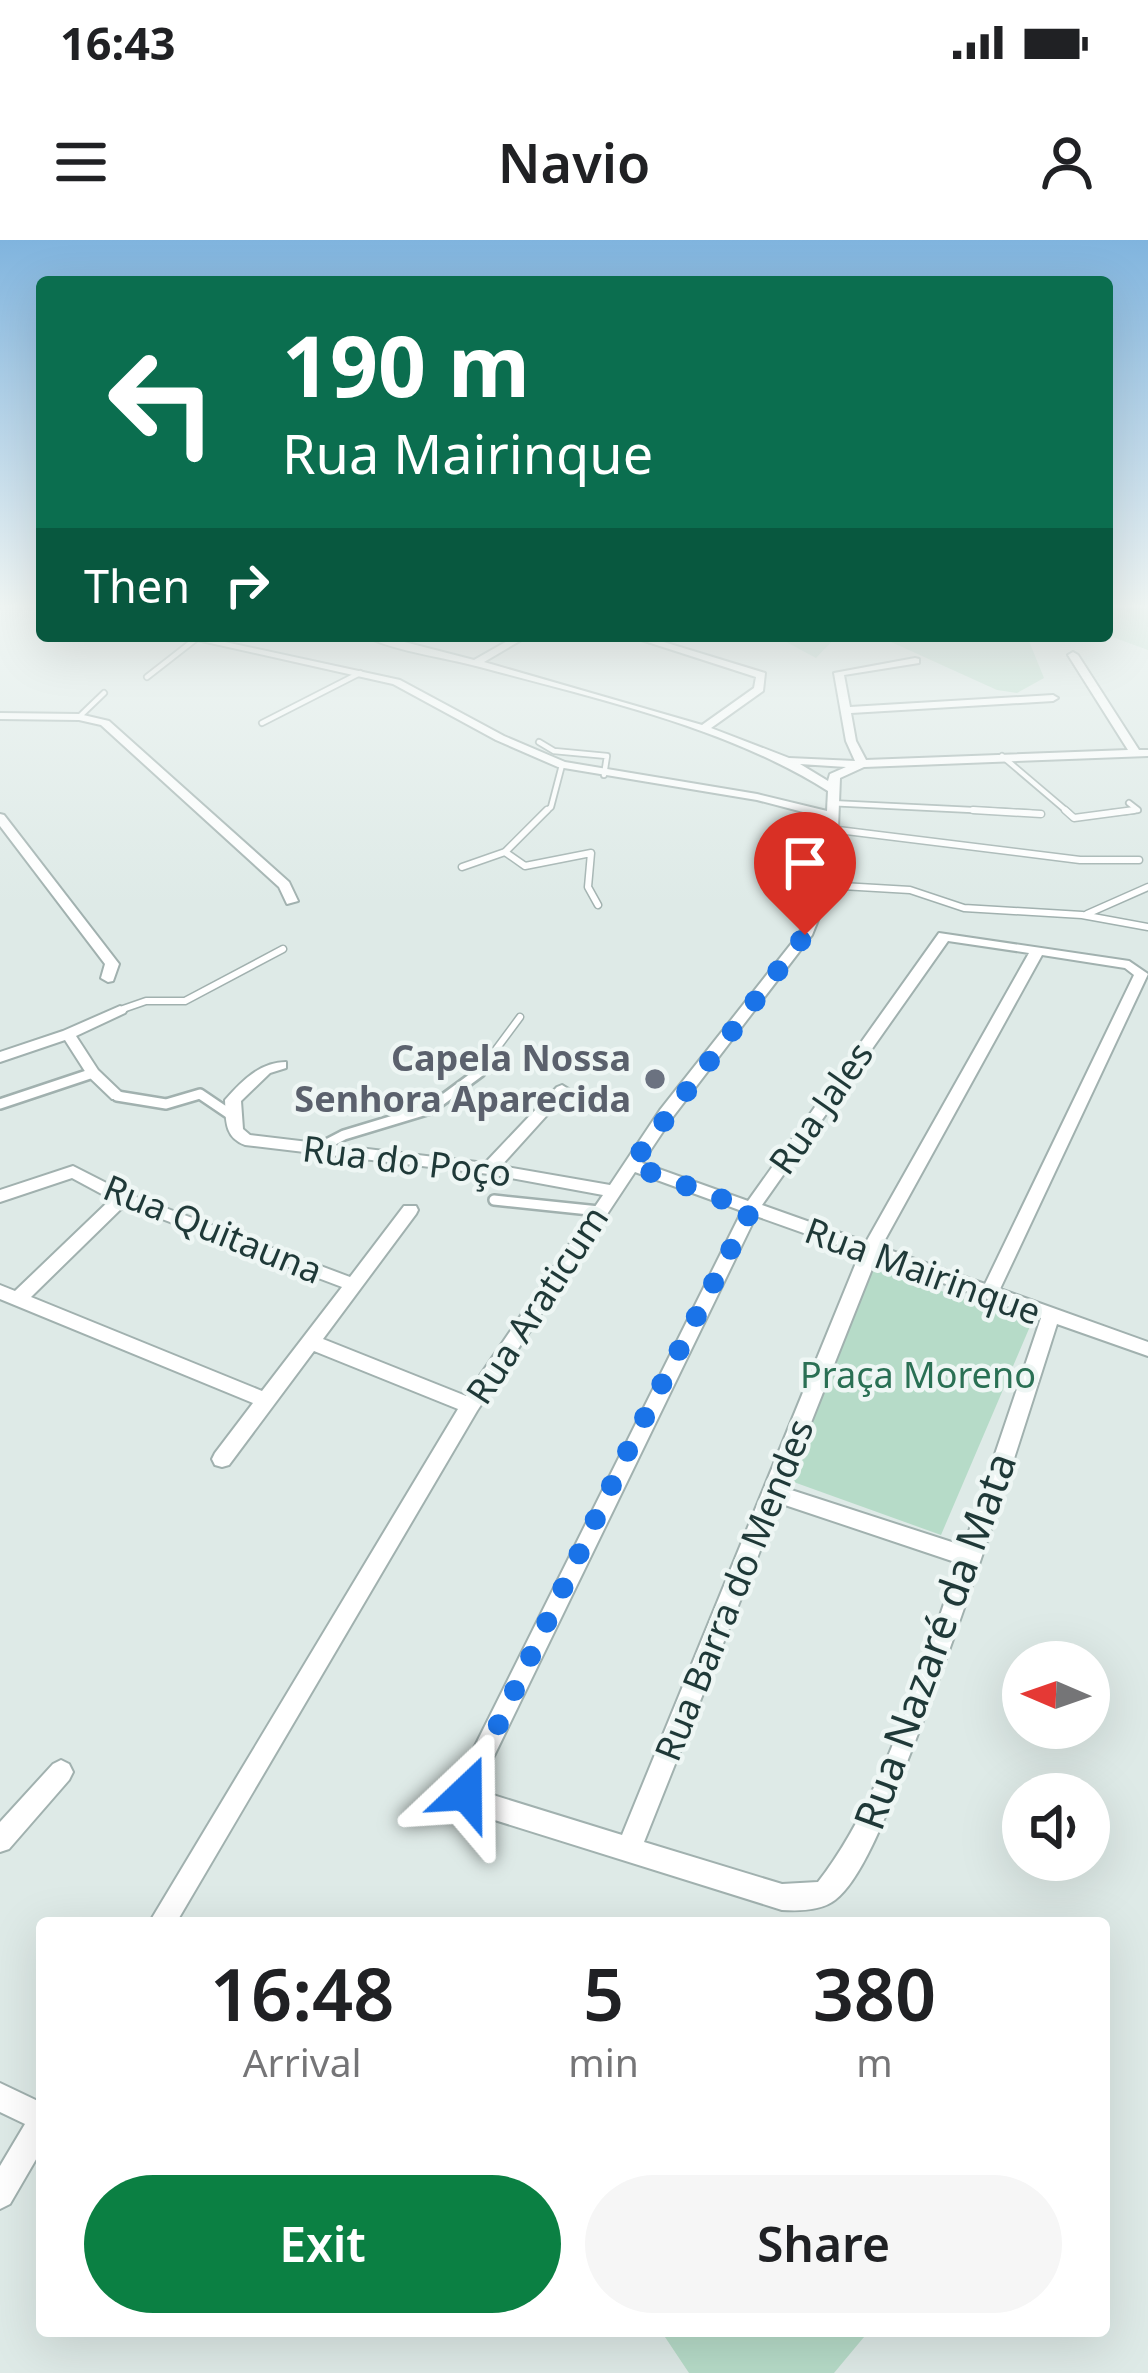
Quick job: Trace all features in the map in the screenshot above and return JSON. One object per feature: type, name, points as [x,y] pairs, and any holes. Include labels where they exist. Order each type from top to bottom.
[{"type":"street","points":[[443,707],[562,765],[831,809]]},
{"type":"street","points":[[627,707],[793,760],[859,764],[1141,752]]},
{"type":"street","points":[[703,729],[734,707]]},
{"type":"street","points":[[844,707],[859,764]]},
{"type":"street","points":[[844,710],[904,707]]},
{"type":"street","points":[[1108,707],[1141,752]]},
{"type":"street","points":[[0,716],[100,720],[284,885],[292,901]]},
{"type":"street","points":[[793,760],[831,809]]},
{"type":"street","points":[[831,809],[834,776],[859,764]]},
{"type":"street","name":"Rua Araticum","points":[[166,1917],[470,1406],[631,1165],[802,940],[825,884],[831,809]]},
{"type":"street","points":[[0,818],[112,964],[107,978]]},
{"type":"street","name":"Rua Jales","points":[[630,1847],[484,1807],[470,1800],[467,1786],[751,1210],[939,938],[1038,950]]},
{"type":"street","points":[[989,1294],[1141,978],[1136,967],[1038,950]]},
{"type":"street","name":"Rua Barra do Mendes","points":[[630,1847],[869,1251],[1038,950]]},
{"type":"street","points":[[0,1057],[120,1010]]},
{"type":"street","points":[[68,1034],[93,1072],[117,1096]]},
{"type":"street","points":[[232,1108],[266,1070],[281,1065]]},
{"type":"street","points":[[489,1168],[562,1090]]},
{"type":"street","name":"Rua do Poço","points":[[232,1108],[245,1140],[489,1168],[613,1191]]},
{"type":"street","name":"Rua Mairinque","points":[[631,1165],[1148,1348]]},
{"type":"street","name":"Rua Quitauna","points":[[0,1196],[73,1172],[122,1198],[355,1285]]},
{"type":"street","points":[[122,1198],[9,1296],[266,1401]]},
{"type":"street","points":[[222,1459],[410,1210]]},
{"type":"street","name":"Rua Nazaré da Mata","points":[[630,1847],[782,1897],[830,1891],[860,1847],[970,1558],[1050,1317]]},
{"type":"street","points":[[312,1342],[470,1406]]},
{"type":"street","points":[[775,1493],[970,1558]]},
{"type":"street","points":[[0,1840],[62,1772]]},
{"type":"street","points":[[0,2097],[36,2117]]},
{"type":"street","points":[[0,2194],[36,2131]]},
{"type":"lane","points":[[79,716],[89,707]]},
{"type":"lane","points":[[262,723],[300,707]]},
{"type":"lane","points":[[539,742],[554,751],[608,756],[604,775]]},
{"type":"lane","points":[[1002,756],[1074,818],[1138,810],[1129,802]]},
{"type":"lane","points":[[462,867],[505,852],[551,807],[562,765]]},
{"type":"lane","points":[[831,809],[1041,814]]},
{"type":"lane","points":[[831,809],[1088,861],[1139,860]]},
{"type":"lane","points":[[505,852],[525,866],[591,853],[586,877],[591,898],[598,905]]},
{"type":"lane","points":[[825,884],[918,892],[964,908],[1082,915],[1148,927]]},
{"type":"lane","points":[[1082,915],[1148,887]]},
{"type":"lane","points":[[120,1010],[146,1001],[184,1001],[283,949]]},
{"type":"lane","points":[[319,1148],[335,1136],[396,1123],[461,1090],[491,1064],[520,1017]]},
{"type":"lane","points":[[0,1104],[93,1072]]},
{"type":"lane","points":[[117,1096],[166,1104],[202,1095],[232,1108]]},
{"type":"lane","points":[[494,1201],[599,1211]]},
{"type":"green space","name":"Praça Moreno","points":[[871,1265],[1031,1324],[941,1535],[788,1480]]},
{"type":"green space","points":[[665,2337],[864,2337],[834,2373],[689,2373]]},
{"type":"place","name":"Capela Nossa Senhora Aparecida","points":[[655,1079]]},
{"type":"route","points":[[466,1793],[631,1444],[751,1210],[631,1165],[805,935]]}]
